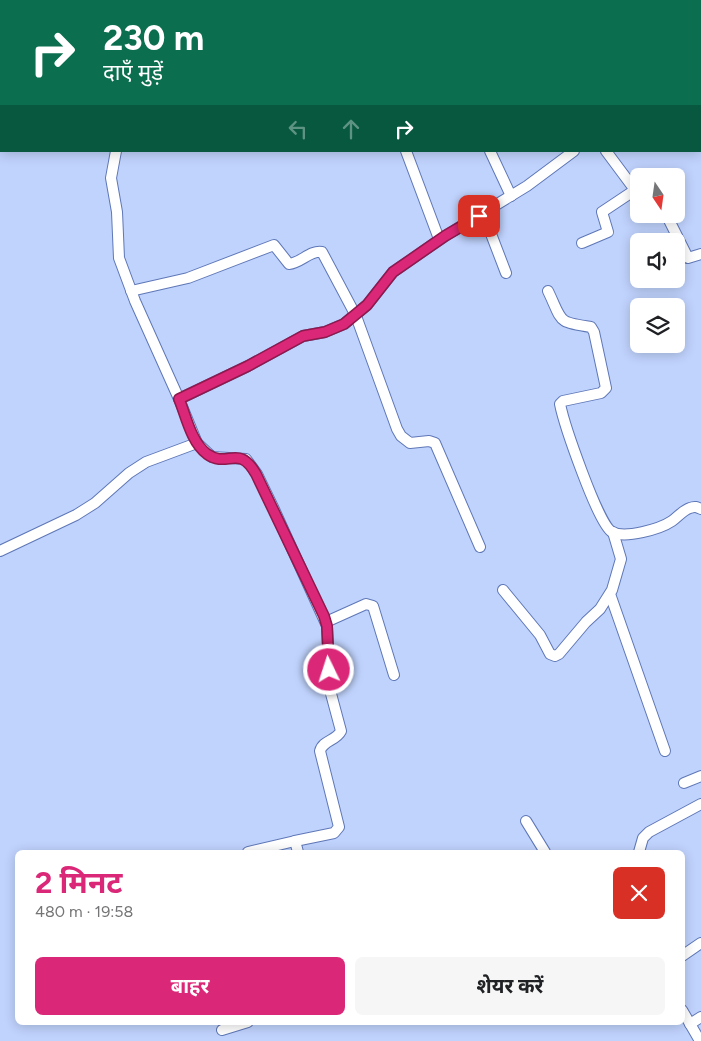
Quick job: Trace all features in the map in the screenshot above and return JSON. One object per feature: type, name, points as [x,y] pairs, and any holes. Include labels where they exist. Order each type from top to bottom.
[{"type":"street","points":[[116,152],[111,178],[117,212],[117,248],[131,291],[197,444],[212,457],[219,459],[239,457],[250,464],[273,507],[326,622],[330,690],[341,731],[339,735],[326,743],[320,751],[339,827],[334,832],[257,850]]},
{"type":"street","points":[[406,152],[440,239]]},
{"type":"street","points":[[490,152],[511,196]]},
{"type":"street","points":[[179,399],[248,366],[303,336],[333,329],[356,316],[393,272],[440,239],[511,196],[573,152]]},
{"type":"street","points":[[607,152],[630,180]]},
{"type":"street","points":[[582,243],[608,232],[602,212],[630,194]]},
{"type":"street","points":[[483,213],[506,274]]},
{"type":"street","points":[[670,223],[688,258],[701,254]]},
{"type":"street","points":[[131,291],[188,278],[274,245],[289,264],[295,263],[315,252],[322,252],[356,316],[397,429],[401,436],[410,443],[429,441],[435,443],[480,547]]},
{"type":"street","points":[[504,590],[540,635],[550,654],[555,656],[563,651],[580,629],[600,609],[610,594],[621,559],[613,532],[607,526],[589,492],[560,404],[563,400],[602,392],[606,388],[594,332],[591,327],[572,325],[562,320],[548,291]]},
{"type":"street","points":[[0,551],[76,515],[95,503],[146,462],[197,444]]},
{"type":"street","points":[[613,532],[631,534],[645,531],[671,522],[688,508],[693,507],[701,510]]},
{"type":"street","points":[[610,594],[665,751]]},
{"type":"street","points":[[326,622],[366,604],[373,606],[394,674]]},
{"type":"street","points":[[684,783],[701,776]]},
{"type":"street","points":[[640,850],[643,838],[648,832],[701,804]]},
{"type":"street","points":[[526,821],[544,850]]},
{"type":"street","points":[[295,841],[297,850]]},
{"type":"street","points":[[685,954],[701,943]]},
{"type":"street","points":[[685,1015],[700,1041]]},
{"type":"street","points":[[690,1024],[701,1017]]},
{"type":"street","points":[[222,1030],[238,1025]]},
{"type":"route","points":[[329,670],[328,636],[324,616],[256,474],[246,459],[239,457],[219,459],[205,452],[197,444],[179,399],[248,366],[303,336],[325,332],[344,324],[367,305],[393,272],[445,236],[479,216]]}]
